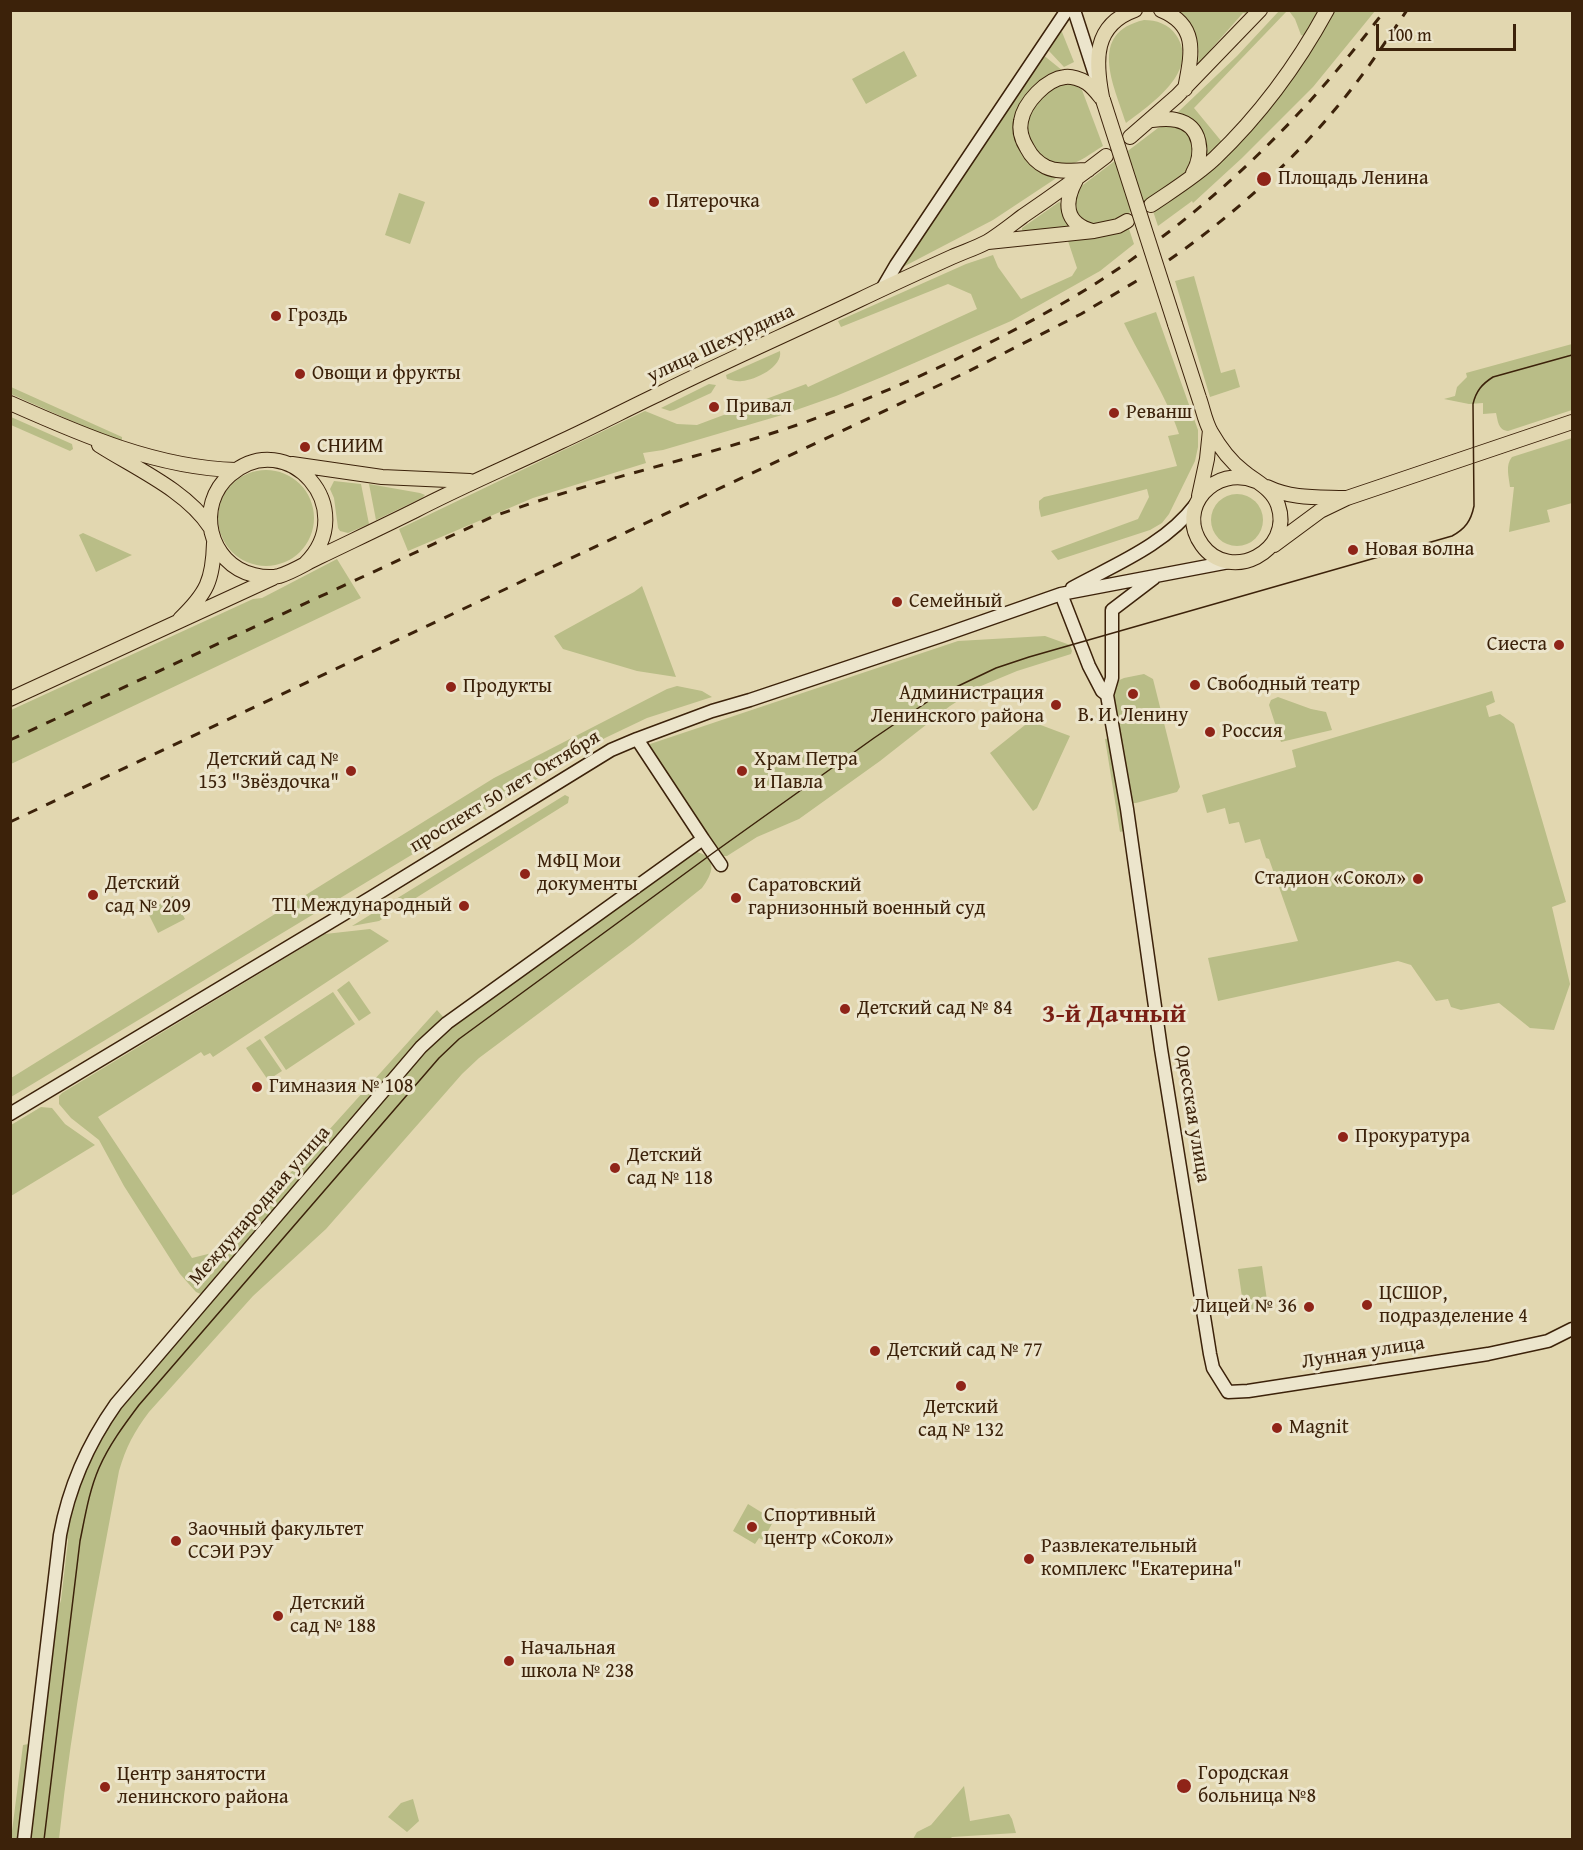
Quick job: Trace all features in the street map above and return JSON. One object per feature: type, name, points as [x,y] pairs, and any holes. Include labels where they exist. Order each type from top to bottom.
[{"type":"main road","points":[[1135,10],[1117,19],[1102,35],[1098,77],[1103,99],[1210,430],[1230,458],[1274,497],[1280,516],[1279,530],[1270,548]]},
{"type":"main road","points":[[1161,10],[1180,23],[1189,34],[1191,55],[1185,88]]},
{"type":"main road","points":[[1130,137],[1152,120],[1185,88],[1260,10]]},
{"type":"main road","points":[[1152,205],[1190,178],[1225,148],[1274,93],[1296,64],[1327,10]]},
{"type":"main road","points":[[1094,231],[1084,229],[1077,224],[1069,212],[1069,198],[1082,174],[1056,170],[1039,163],[1022,139],[1020,124],[1032,97],[1054,80],[1064,77],[1080,80],[1089,84],[1103,99]]},
{"type":"main road","points":[[1152,120],[1182,121],[1194,133],[1201,151],[1198,165],[1190,178]]},
{"type":"main road","name":"улица Шехурдина","points":[[304,564],[384,527],[472,482],[986,242],[1106,156]]},
{"type":"main road","name":"улица Шехурдина","points":[[986,242],[1094,231],[1118,226],[1126,221]]},
{"type":"main road","points":[[10,403],[84,435],[164,460],[210,469],[236,470]]},
{"type":"main road","points":[[1210,430],[1207,459],[1194,521],[1199,540],[1212,555],[1229,562],[1241,563],[1262,555],[1320,511],[1347,498],[1572,422]]},
{"type":"main road","points":[[84,435],[178,495],[201,514],[210,527]]},
{"type":"main road","points":[[10,699],[174,624],[277,576],[304,564],[315,552],[326,524],[325,508],[312,481],[289,464],[261,461],[244,465],[228,476],[216,491],[210,509],[214,563],[208,585],[174,624]]},
{"type":"main road","name":"улица Шехурдина","points":[[289,464],[382,477],[472,482]]},
{"type":"main road","points":[[1198,502],[1205,490],[1220,480],[1238,477],[1259,482],[1279,492],[1301,497],[1347,498]]},
{"type":"main road","points":[[214,543],[225,559],[241,571],[262,577],[277,576]]},
{"type":"street","points":[[882,289],[1068,10]]},
{"type":"street","points":[[1074,10],[1103,99]]},
{"type":"street","name":"проспект 50 лет Октября","points":[[1061,594],[1156,543],[1184,520],[1198,502]]},
{"type":"street","name":"проспект 50 лет Октября","points":[[10,1114],[611,750],[712,711],[1061,594],[1229,562]]},
{"type":"street","points":[[1061,594],[1094,678],[1102,691],[1107,694],[1112,678],[1112,610],[1158,575]]},
{"type":"street","name":"Одесская улица","points":[[1107,694],[1127,809],[1161,1048],[1210,1353],[1213,1368],[1228,1392]]},
{"type":"street","points":[[637,739],[721,865]]},
{"type":"street","name":"Международная улица","points":[[24,1839],[66,1507],[92,1441],[116,1404],[421,1047],[447,1023],[702,839]]},
{"type":"street","name":"Лунная улица","points":[[1228,1392],[1488,1354],[1548,1341],[1572,1329]]},
{"type":"green space","points":[[1175,11],[1250,11],[1248,14],[1243,13],[1199,65],[1197,40]]},
{"type":"green space","points":[[1279,11],[1287,11],[1194,108],[1222,142],[1205,159],[1205,145],[1199,132],[1177,113],[1237,56]]},
{"type":"green space","points":[[1289,11],[1320,11],[1304,36],[1301,35]]},
{"type":"green space","points":[[1334,11],[1375,11],[1313,87],[1242,158],[1193,203],[1192,201],[1158,226],[1153,211],[1190,187],[1229,154],[1247,135],[1294,76]]},
{"type":"green space","points":[[1144,20],[1162,23],[1173,31],[1182,48],[1182,61],[1169,86],[1159,97],[1126,123],[1111,77],[1110,48],[1115,36],[1126,27]]},
{"type":"green space","points":[[1062,32],[1074,62],[1064,67],[1049,51]]},
{"type":"green space","points":[[904,51],[917,76],[866,104],[852,79]]},
{"type":"green space","points":[[1042,54],[1063,71],[1020,105],[1014,125],[1056,178],[993,220],[901,268],[898,266]]},
{"type":"green space","points":[[1071,82],[1082,90],[1103,146],[1076,162],[1058,165],[1050,163],[1037,154],[1028,140],[1026,124],[1031,110],[1042,97],[1056,87]]},
{"type":"green space","points":[[1170,124],[1189,132],[1195,146],[1189,168],[1184,174],[1121,218],[1100,225],[1087,224],[1074,213],[1079,188],[1158,128]]},
{"type":"green space","points":[[399,193],[425,202],[410,244],[385,235]]},
{"type":"green space","points":[[1059,202],[1069,228],[1025,232],[1022,230],[1022,228]]},
{"type":"green space","points":[[1128,226],[1134,244],[1100,271],[1011,321],[836,396],[782,415],[663,450],[643,453],[646,463],[533,498],[408,551],[399,529],[645,411],[677,424],[697,425],[806,384],[808,387],[977,309],[971,294],[948,284],[841,327],[838,321],[966,264],[993,255],[998,267],[1021,299],[1072,276],[1077,268],[1068,241],[1099,236]]},
{"type":"green space","points":[[1194,276],[1221,373],[1235,369],[1240,387],[1210,397],[1175,281]]},
{"type":"green space","points":[[1156,312],[1198,430],[1195,461],[1169,514],[1162,523],[1150,530],[1058,560],[1051,551],[1138,519],[1149,497],[1147,489],[1041,517],[1039,501],[1044,497],[1177,466],[1168,436],[1179,434],[1174,419],[1124,323]]},
{"type":"green space","points":[[1572,344],[1572,410],[1508,431],[1500,427],[1496,413],[1483,414],[1483,403],[1469,404],[1444,399],[1455,396],[1457,387],[1467,377],[1466,373]]},
{"type":"green space","points":[[780,351],[777,362],[767,372],[747,380],[727,379],[726,375]]},
{"type":"green space","points":[[709,384],[716,385],[711,393],[674,410],[661,408]]},
{"type":"green space","points":[[11,387],[122,437],[122,440],[119,442],[11,394]]},
{"type":"green space","points":[[11,417],[72,444],[73,449],[70,451],[11,425]]},
{"type":"green space","points":[[1572,438],[1572,503],[1547,510],[1550,522],[1509,532],[1514,487],[1510,487],[1508,471],[1512,457]]},
{"type":"green space","points":[[266,470],[284,473],[300,484],[311,500],[314,518],[311,536],[300,552],[284,563],[266,566],[248,563],[232,552],[221,536],[218,518],[221,500],[232,484],[248,473]]},
{"type":"green space","points":[[334,481],[361,484],[369,524],[348,533],[340,531],[334,498],[330,489]]},
{"type":"green space","points":[[369,484],[420,493],[425,495],[376,520]]},
{"type":"green space","points":[[1232,494],[1242,494],[1256,501],[1263,520],[1256,539],[1242,546],[1232,546],[1222,542],[1215,535],[1211,525],[1211,515],[1215,505],[1222,498]]},
{"type":"green space","points":[[83,533],[132,555],[96,572],[79,535]]},
{"type":"green space","points":[[337,559],[361,598],[11,764],[11,710],[253,599],[262,598]]},
{"type":"green space","points":[[642,586],[676,677],[637,671],[563,649],[554,636],[634,592]]},
{"type":"green space","points":[[1045,636],[1070,645],[1071,654],[1017,671],[981,686],[950,706],[880,761],[799,819],[757,837],[727,856],[721,856],[648,748],[650,744],[958,641]]},
{"type":"green space","points":[[1144,674],[1153,679],[1180,787],[1177,792],[1133,803],[1130,800],[1113,689],[1115,682]]},
{"type":"green space","points":[[677,686],[702,691],[712,697],[647,718],[605,738],[11,1097],[11,1078],[494,778],[667,689]]},
{"type":"green space","name":"Стадион «Сокол»","points":[[1492,691],[1495,702],[1486,706],[1489,717],[1500,714],[1514,724],[1566,902],[1552,907],[1570,984],[1554,1030],[1530,1028],[1499,1003],[1461,1010],[1451,1007],[1448,999],[1436,1001],[1411,965],[1398,961],[1218,1001],[1208,958],[1298,941],[1260,839],[1245,843],[1239,822],[1229,824],[1225,808],[1207,813],[1202,795],[1296,767],[1292,750]]},
{"type":"green space","points":[[1278,697],[1326,712],[1332,730],[1281,742],[1269,705],[1271,700]]},
{"type":"green space","points":[[1030,721],[1070,736],[1037,808],[1033,811],[990,753]]},
{"type":"green space","points":[[1109,738],[1124,831],[1120,832],[1105,739]]},
{"type":"green space","points":[[565,795],[569,797],[568,803],[379,921],[352,926]]},
{"type":"green space","points":[[697,852],[708,858],[712,867],[709,878],[702,888],[633,943],[479,1058],[462,1074],[326,1229],[253,1296],[144,1419],[128,1447],[119,1471],[78,1701],[59,1839],[29,1840],[57,1614],[61,1600],[68,1522],[75,1494],[90,1456],[122,1404],[423,1049],[449,1026],[691,854]]},
{"type":"green space","points":[[173,896],[185,919],[158,933],[147,911]]},
{"type":"green space","points":[[370,929],[389,941],[213,1057],[210,1053],[204,1056],[201,1052],[98,1117],[192,1258],[216,1252],[256,1211],[437,1010],[445,1019],[203,1295],[196,1292],[180,1274],[124,1186],[99,1140],[71,1118],[59,1104],[59,1096],[325,934]]},
{"type":"green space","points":[[349,981],[371,1013],[359,1021],[337,990]]},
{"type":"green space","points":[[333,992],[355,1024],[286,1070],[264,1037]]},
{"type":"green space","points":[[260,1039],[282,1071],[268,1080],[246,1048]]},
{"type":"green space","points":[[41,1107],[52,1108],[65,1124],[95,1145],[11,1196],[11,1125]]},
{"type":"green space","points":[[1262,1266],[1268,1307],[1244,1311],[1238,1269]]},
{"type":"green space","name":"Спортивный центр «Сокол»","points":[[748,1504],[774,1520],[763,1540],[759,1538],[755,1544],[733,1531]]},
{"type":"green space","points":[[29,1744],[18,1839],[11,1839],[23,1745]]},
{"type":"green space","points":[[964,1786],[970,1821],[1009,1814],[1016,1833],[952,1837],[950,1839],[913,1839],[917,1832],[931,1825]]},
{"type":"green space","points":[[413,1799],[419,1821],[407,1832],[388,1817],[401,1803]]},
{"type":"tram line","points":[[44,1840],[80,1541],[90,1495],[103,1460],[117,1435],[139,1405],[439,1058],[459,1039],[713,853],[933,698],[996,668],[1029,657],[1457,533],[1467,524],[1474,506],[1473,404],[1478,392],[1493,377],[1572,355]]},
{"type":"railway","points":[[1162,237],[1224,186],[1281,131],[1361,42],[1385,10]]},
{"type":"railway","points":[[1169,260],[1237,208],[1279,170],[1319,128],[1356,83],[1407,10]]},
{"type":"railway","points":[[10,740],[492,517],[568,492],[797,425],[899,385],[1033,320],[1087,289],[1138,255]]},
{"type":"railway","points":[[10,822],[965,373],[1081,314],[1145,276]]},
{"type":"place","name":"Площадь Ленина","points":[[1264,179]]},
{"type":"place","name":"Пятерочка","points":[[654,202]]},
{"type":"place","name":"Гроздь","points":[[276,316]]},
{"type":"place","name":"Овощи и фрукты","points":[[300,374]]},
{"type":"place","name":"Привал","points":[[714,407]]},
{"type":"place","name":"Реванш","points":[[1114,413]]},
{"type":"place","name":"СНИИМ","points":[[305,447]]},
{"type":"place","name":"Новая волна","points":[[1353,550]]},
{"type":"place","name":"Семейный","points":[[897,602]]},
{"type":"place","name":"Сиеста","points":[[1559,645]]},
{"type":"place","name":"Свободный театр","points":[[1195,685]]},
{"type":"place","name":"Продукты","points":[[451,687]]},
{"type":"place","name":"В. И. Ленину","points":[[1133,694]]},
{"type":"place","name":"Администрация Ленинского района","points":[[1056,705]]},
{"type":"place","name":"Россия","points":[[1210,732]]},
{"type":"place","name":"Детский сад № 153 \"Звёздочка\"","points":[[351,771]]},
{"type":"place","name":"Храм Петра и Павла","points":[[742,771]]},
{"type":"place","name":"МФЦ Мои документы","points":[[525,874]]},
{"type":"place","name":"Стадион «Сокол»","points":[[1418,879]]},
{"type":"place","name":"Детский сад № 209","points":[[93,895]]},
{"type":"place","name":"Саратовский гарнизонный военный суд","points":[[736,898]]},
{"type":"place","name":"ТЦ Международный","points":[[464,906]]},
{"type":"place","name":"Детский сад № 84","points":[[845,1009]]},
{"type":"place","name":"Гимназия № 108","points":[[257,1087]]},
{"type":"place","name":"Прокуратура","points":[[1343,1137]]},
{"type":"place","name":"Детский сад № 118","points":[[615,1168]]},
{"type":"place","name":"ЦСШОР, подразделение 4","points":[[1367,1305]]},
{"type":"place","name":"Лицей № 36","points":[[1309,1307]]},
{"type":"place","name":"Детский сад № 77","points":[[875,1351]]},
{"type":"place","name":"Детский сад № 132","points":[[961,1386]]},
{"type":"place","name":"Magnit","points":[[1277,1428]]},
{"type":"place","name":"Спортивный центр «Сокол»","points":[[752,1527]]},
{"type":"place","name":"Заочный факультет ССЭИ РЭУ","points":[[176,1541]]},
{"type":"place","name":"Развлекательный комплекс \"Екатерина\"","points":[[1029,1559]]},
{"type":"place","name":"Детский сад № 188","points":[[278,1616]]},
{"type":"place","name":"Начальная школа № 238","points":[[509,1661]]},
{"type":"place","name":"Городская больница №8","points":[[1184,1786]]},
{"type":"place","name":"Центр занятости ленинского района","points":[[105,1787]]},
{"type":"district","name":"3-й Дачный","points":[[1114,1015]]}]
